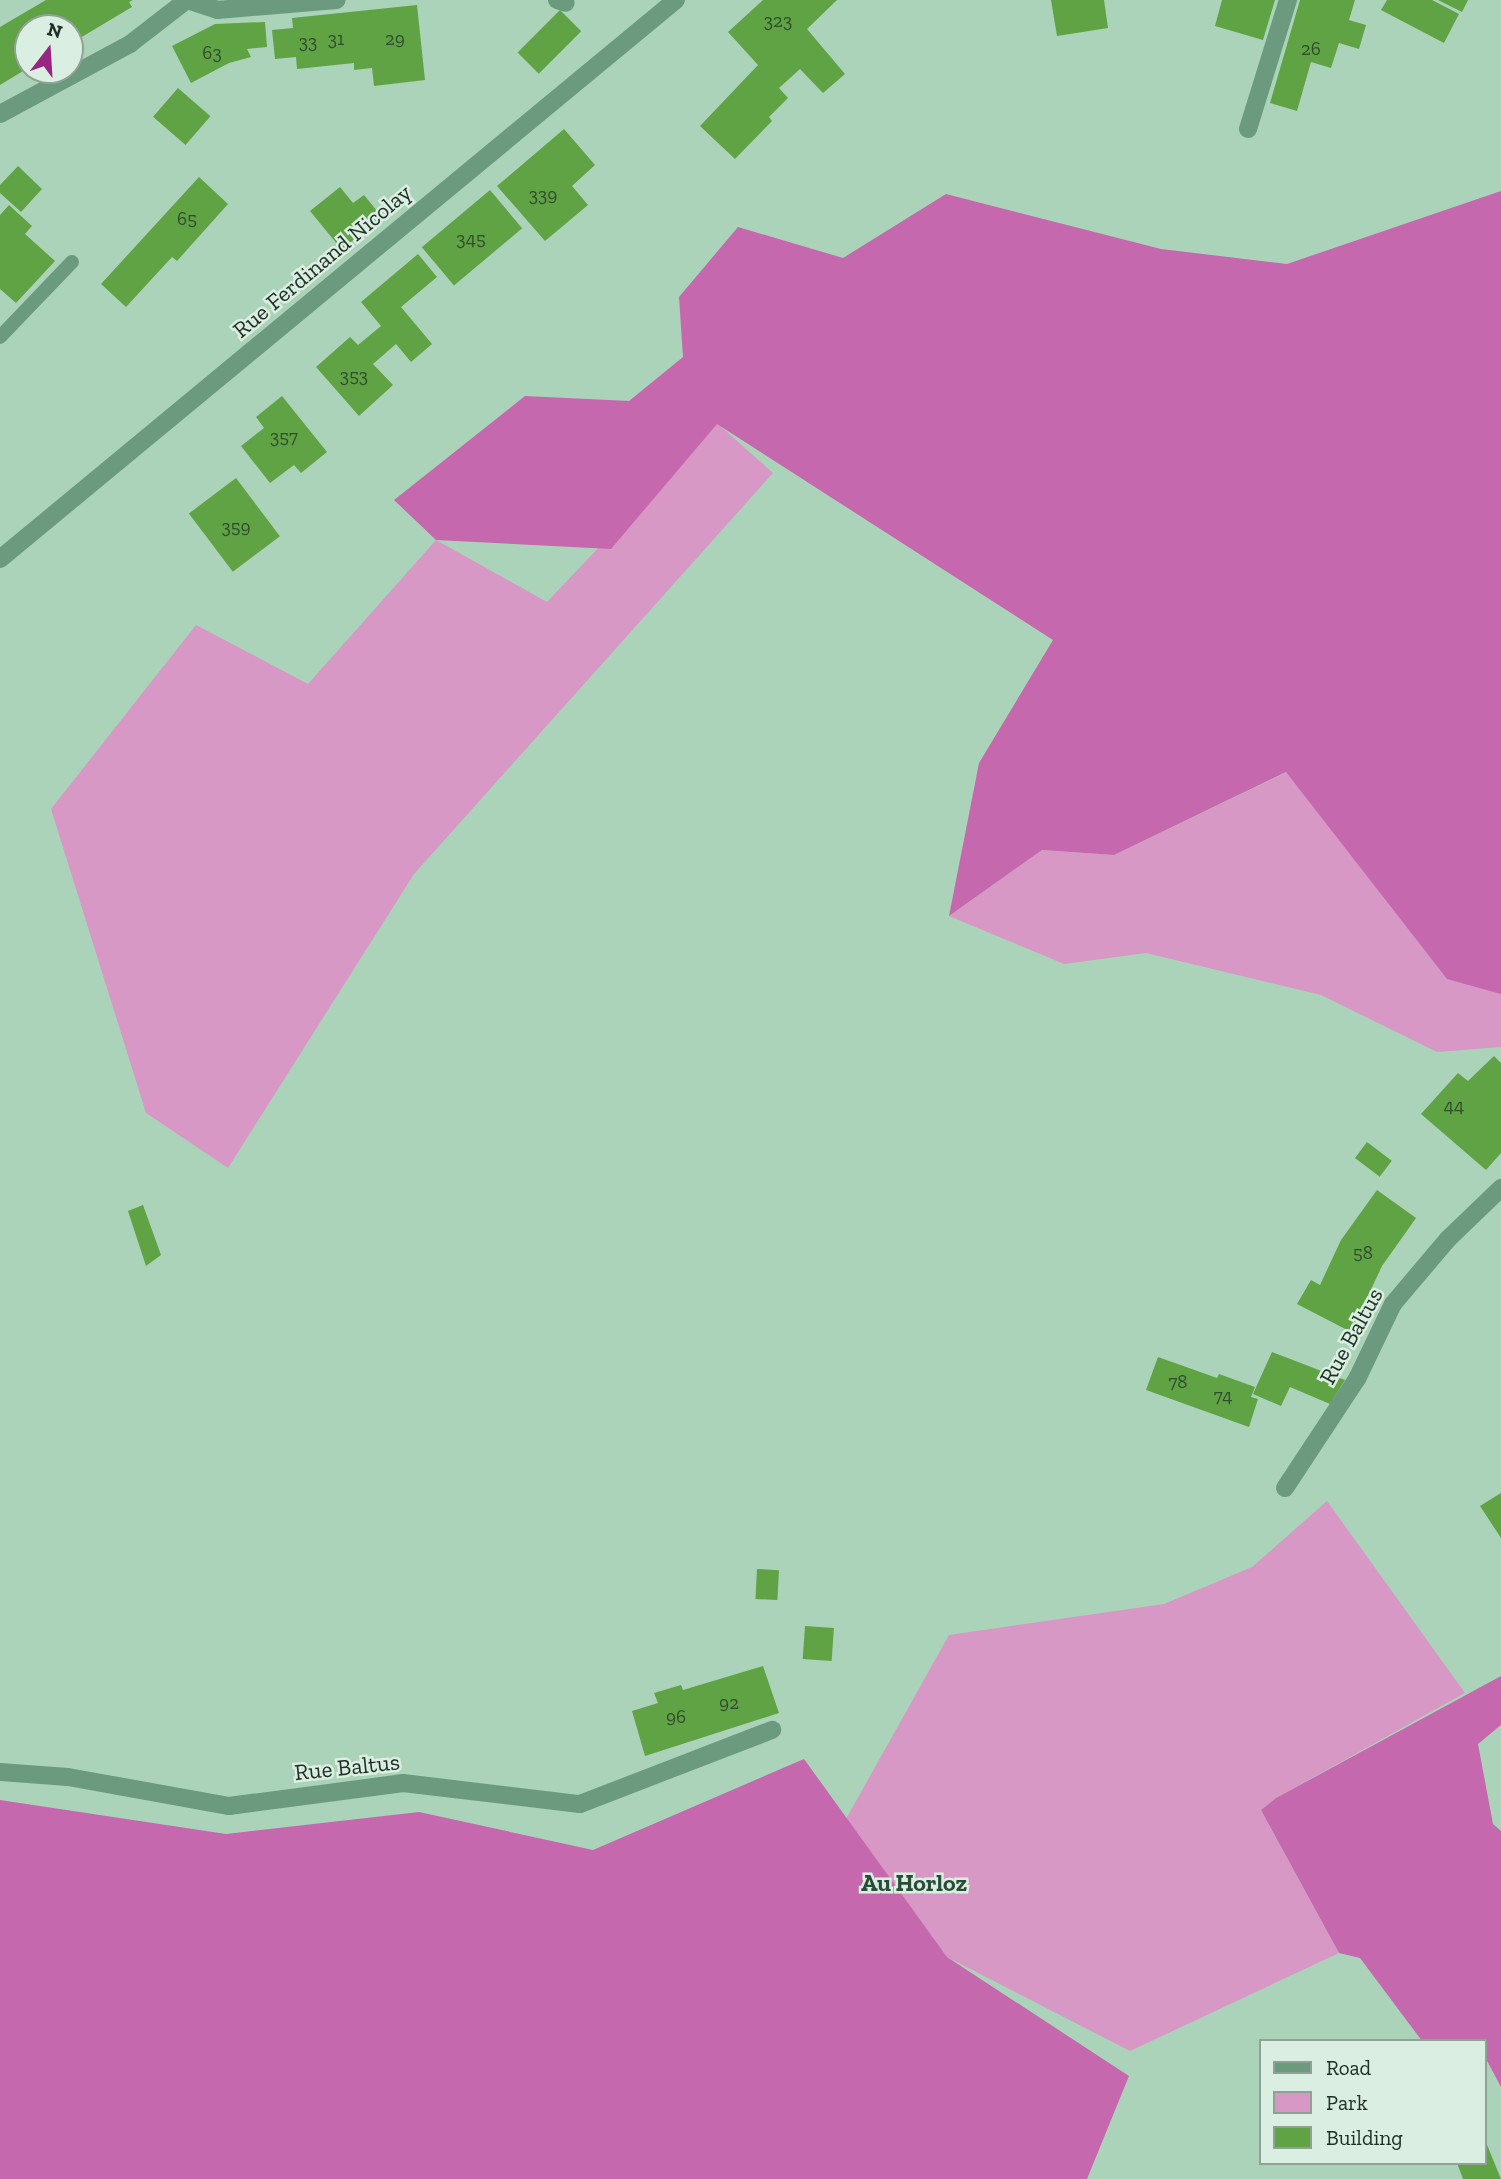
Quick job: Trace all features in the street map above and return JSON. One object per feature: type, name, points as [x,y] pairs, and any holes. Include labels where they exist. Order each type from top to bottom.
[{"type":"street","points":[[0,114],[130,44],[187,0],[217,10],[337,0]]},
{"type":"street","name":"Rue Ferdinand Nicolay","points":[[0,559],[676,0]]},
{"type":"street","points":[[1248,130],[1288,0]]},
{"type":"street","name":"Rue Baltus","points":[[1285,1488],[1357,1379],[1393,1304],[1448,1238],[1501,1188]]},
{"type":"street","name":"Rue Baltus","points":[[0,1772],[68,1777],[229,1806],[403,1783],[580,1804],[772,1730]]},
{"type":"lane","points":[[0,337],[72,262]]},
{"type":"green space","points":[[717,423],[773,473],[414,874],[228,1168],[146,1113],[51,809],[196,625],[308,684],[436,540],[547,602]]},
{"type":"green space","points":[[1287,772],[1447,979],[1501,988],[1501,1047],[1437,1052],[1321,995],[1146,953],[1064,964],[949,916],[1042,850],[1114,855]]},
{"type":"green space","points":[[1327,1501],[1465,1693],[1276,1798],[1261,1810],[1339,1953],[1130,2051],[947,1957],[846,1819],[949,1635],[1164,1604],[1252,1567]]},
{"type":"shaded area","points":[[1501,191],[1501,994],[1447,979],[1286,772],[1114,855],[1042,850],[949,916],[979,763],[1053,640],[717,424],[611,549],[436,540],[394,500],[525,396],[629,401],[683,357],[679,297],[738,227],[843,258],[946,194],[1161,249],[1287,264]]},
{"type":"shaded area","points":[[1501,1676],[1501,1725],[1478,1744],[1493,1824],[1501,1831],[1501,2087],[1487,2061],[1487,2039],[1421,2039],[1360,1958],[1339,1953],[1261,1810],[1276,1798]]},
{"type":"shaded area","points":[[804,1759],[947,1957],[1129,2076],[1087,2179],[0,2179],[0,1800],[226,1834],[419,1812],[593,1850]]},
{"type":"building","points":[[46,0],[133,0],[129,2],[132,7],[84,36],[84,14],[22,14]]},
{"type":"building","points":[[763,0],[837,0],[807,29],[845,74],[823,93],[800,69],[779,88],[788,98],[769,117],[772,121],[735,159],[700,126],[758,65],[728,32]]},
{"type":"building","points":[[1051,0],[1104,0],[1108,28],[1057,36]]},
{"type":"building","points":[[1222,0],[1275,0],[1263,40],[1215,26]]},
{"type":"building","points":[[1300,0],[1355,0],[1349,20],[1366,25],[1359,49],[1339,43],[1331,68],[1311,62],[1297,111],[1270,103]]},
{"type":"building","points":[[1387,0],[1432,0],[1459,14],[1444,43],[1381,10]]},
{"type":"building","points":[[1438,0],[1468,0],[1462,12]]},
{"type":"building","points":[[417,5],[425,80],[374,86],[372,68],[354,70],[354,63],[297,69],[296,57],[275,59],[272,30],[293,28],[292,18]]},
{"type":"building","points":[[560,10],[581,31],[539,74],[518,52]]},
{"type":"building","points":[[14,19],[14,76],[0,85],[0,27]]},
{"type":"building","points":[[265,22],[267,47],[247,49],[251,57],[229,63],[191,83],[172,46],[215,24]]},
{"type":"building","points":[[178,88],[210,116],[186,145],[153,117]]},
{"type":"building","points":[[564,129],[595,165],[572,186],[588,205],[545,241],[497,186]]},
{"type":"building","points":[[18,166],[42,189],[21,212],[0,193],[0,185]]},
{"type":"building","points":[[199,177],[228,204],[177,261],[172,257],[126,307],[101,284]]},
{"type":"building","points":[[340,187],[353,203],[364,195],[382,217],[342,250],[310,211]]},
{"type":"building","points":[[490,190],[522,228],[454,286],[422,247]]},
{"type":"building","points":[[9,205],[32,226],[25,234],[55,261],[16,303],[0,289],[0,215]]},
{"type":"building","points":[[418,254],[437,277],[401,307],[432,344],[411,362],[396,344],[373,364],[393,385],[359,416],[316,367],[350,337],[358,345],[381,326],[361,302]]},
{"type":"building","points":[[282,396],[327,452],[301,473],[294,465],[270,483],[241,446],[264,428],[256,417]]},
{"type":"building","points":[[236,478],[280,536],[233,572],[189,514]]},
{"type":"building","points":[[1494,1056],[1501,1063],[1501,1153],[1486,1170],[1421,1114],[1458,1073],[1468,1081]]},
{"type":"building","points":[[1367,1142],[1392,1161],[1380,1177],[1355,1158]]},
{"type":"building","points":[[1377,1190],[1416,1218],[1382,1266],[1351,1332],[1297,1304],[1311,1280],[1320,1285],[1341,1240]]},
{"type":"building","points":[[143,1205],[161,1255],[146,1266],[128,1211]]},
{"type":"building","points":[[1272,1352],[1345,1380],[1330,1404],[1290,1387],[1281,1406],[1253,1394]]},
{"type":"building","points":[[1158,1357],[1217,1378],[1219,1374],[1255,1387],[1251,1397],[1258,1399],[1249,1427],[1146,1390]]},
{"type":"building","points":[[1501,1493],[1501,1538],[1480,1506]]},
{"type":"building","points":[[757,1569],[779,1570],[777,1600],[755,1599]]},
{"type":"building","points":[[805,1626],[834,1628],[832,1661],[803,1659]]},
{"type":"building","points":[[763,1666],[779,1713],[645,1756],[632,1711],[658,1703],[654,1693],[681,1685],[683,1690]]},
{"type":"building","points":[[1487,2145],[1501,2179],[1463,2179],[1458,2165],[1487,2165]]},
{"type":"district","name":"Au Horloz","points":[[914,1883]]}]
